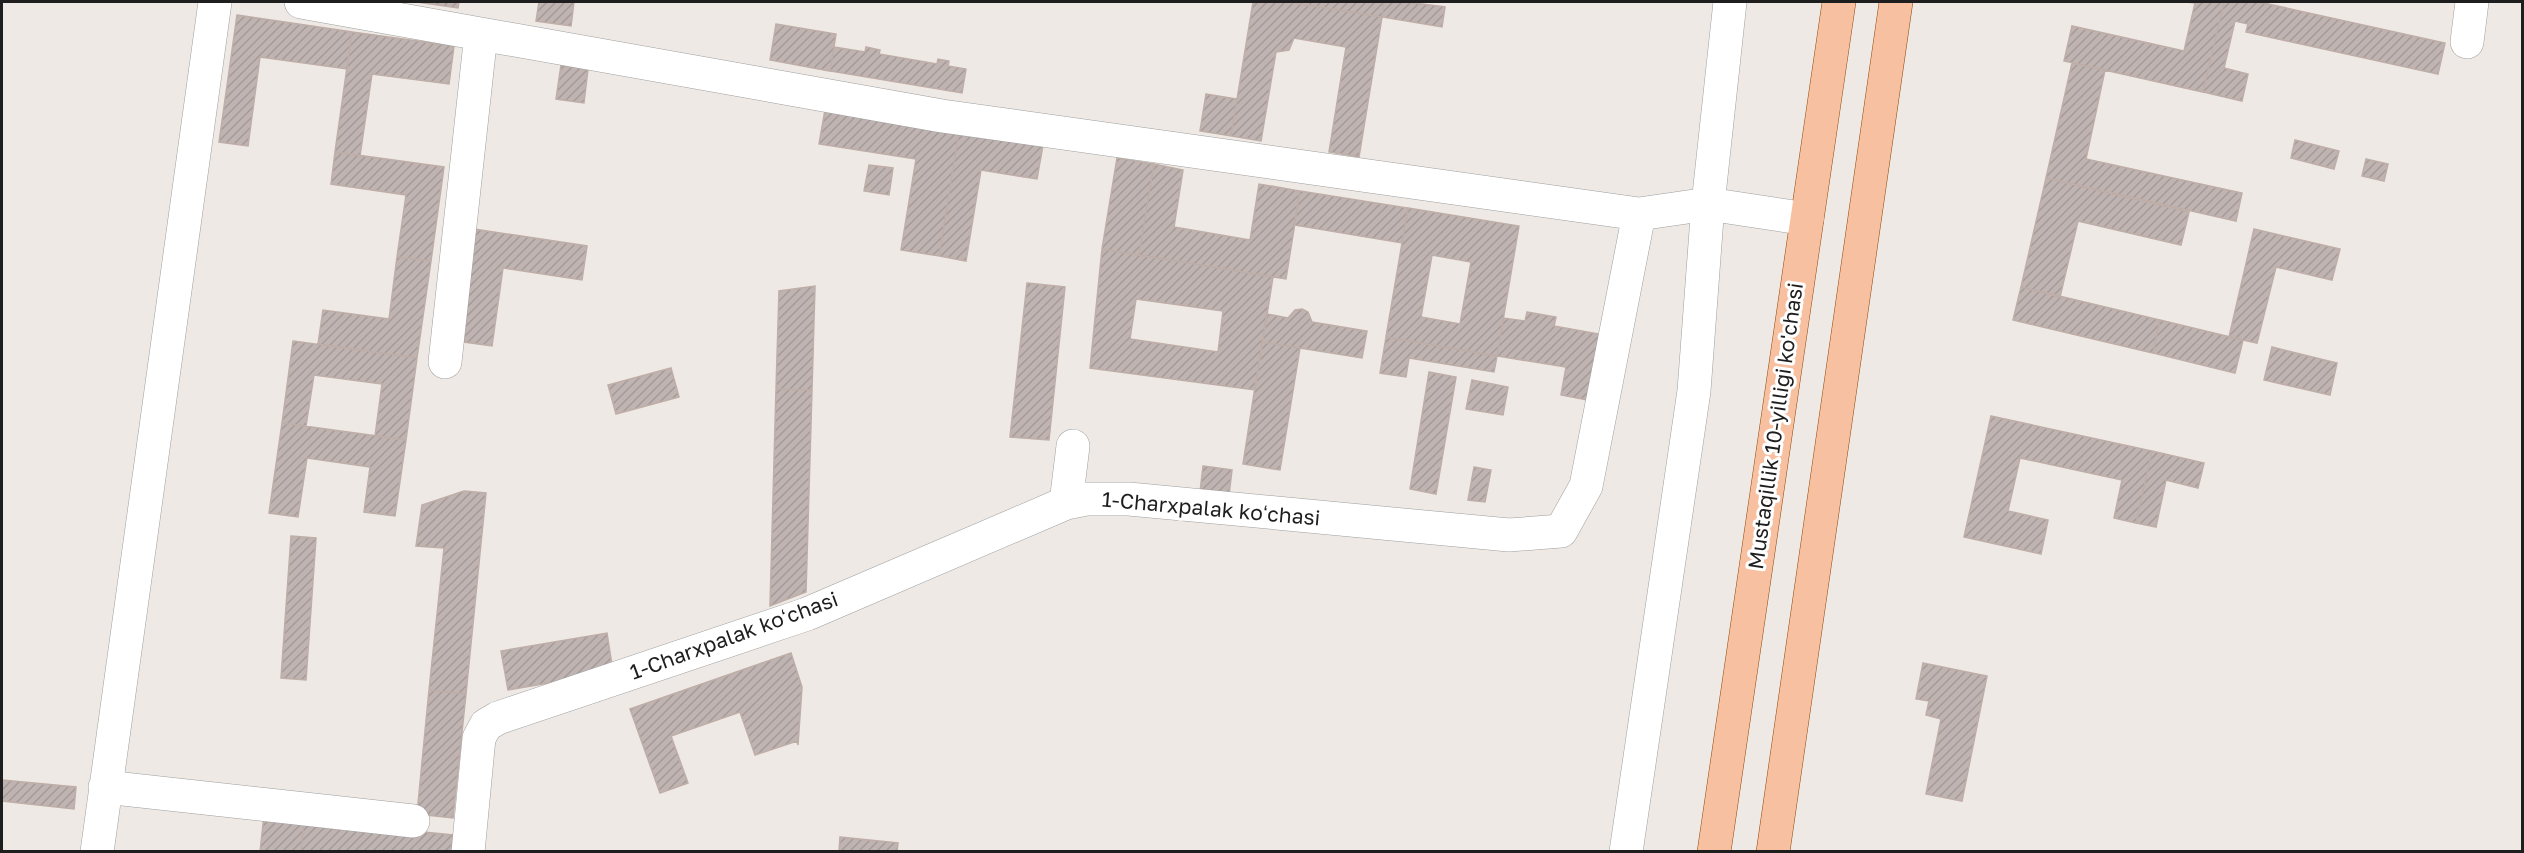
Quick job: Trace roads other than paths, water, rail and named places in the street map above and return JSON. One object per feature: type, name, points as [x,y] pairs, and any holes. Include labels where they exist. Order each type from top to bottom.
[{"type":"main road","name":"Mustaqillik 10-yilligi ko'chasi","points":[[1714,852],[1839,2]]},
{"type":"main road","points":[[1773,852],[1896,2]]},
{"type":"street","points":[[97,852],[215,2]]},
{"type":"street","points":[[301,2],[942,116],[1639,214],[1708,204],[1807,219]]},
{"type":"street","points":[[1626,852],[1694,391],[1708,204],[1730,2]]},
{"type":"street","points":[[2467,42],[2472,2]]},
{"type":"street","points":[[445,362],[481,34]]},
{"type":"street","name":"1-Charxpalak koʻchasi","points":[[468,852],[479,738],[486,725],[498,718],[807,614],[1066,503],[1086,499],[1129,499],[1509,535],[1561,531],[1586,486],[1639,214]]},
{"type":"street","points":[[1066,503],[1073,446]]},
{"type":"street","points":[[105,787],[413,821]]}]
